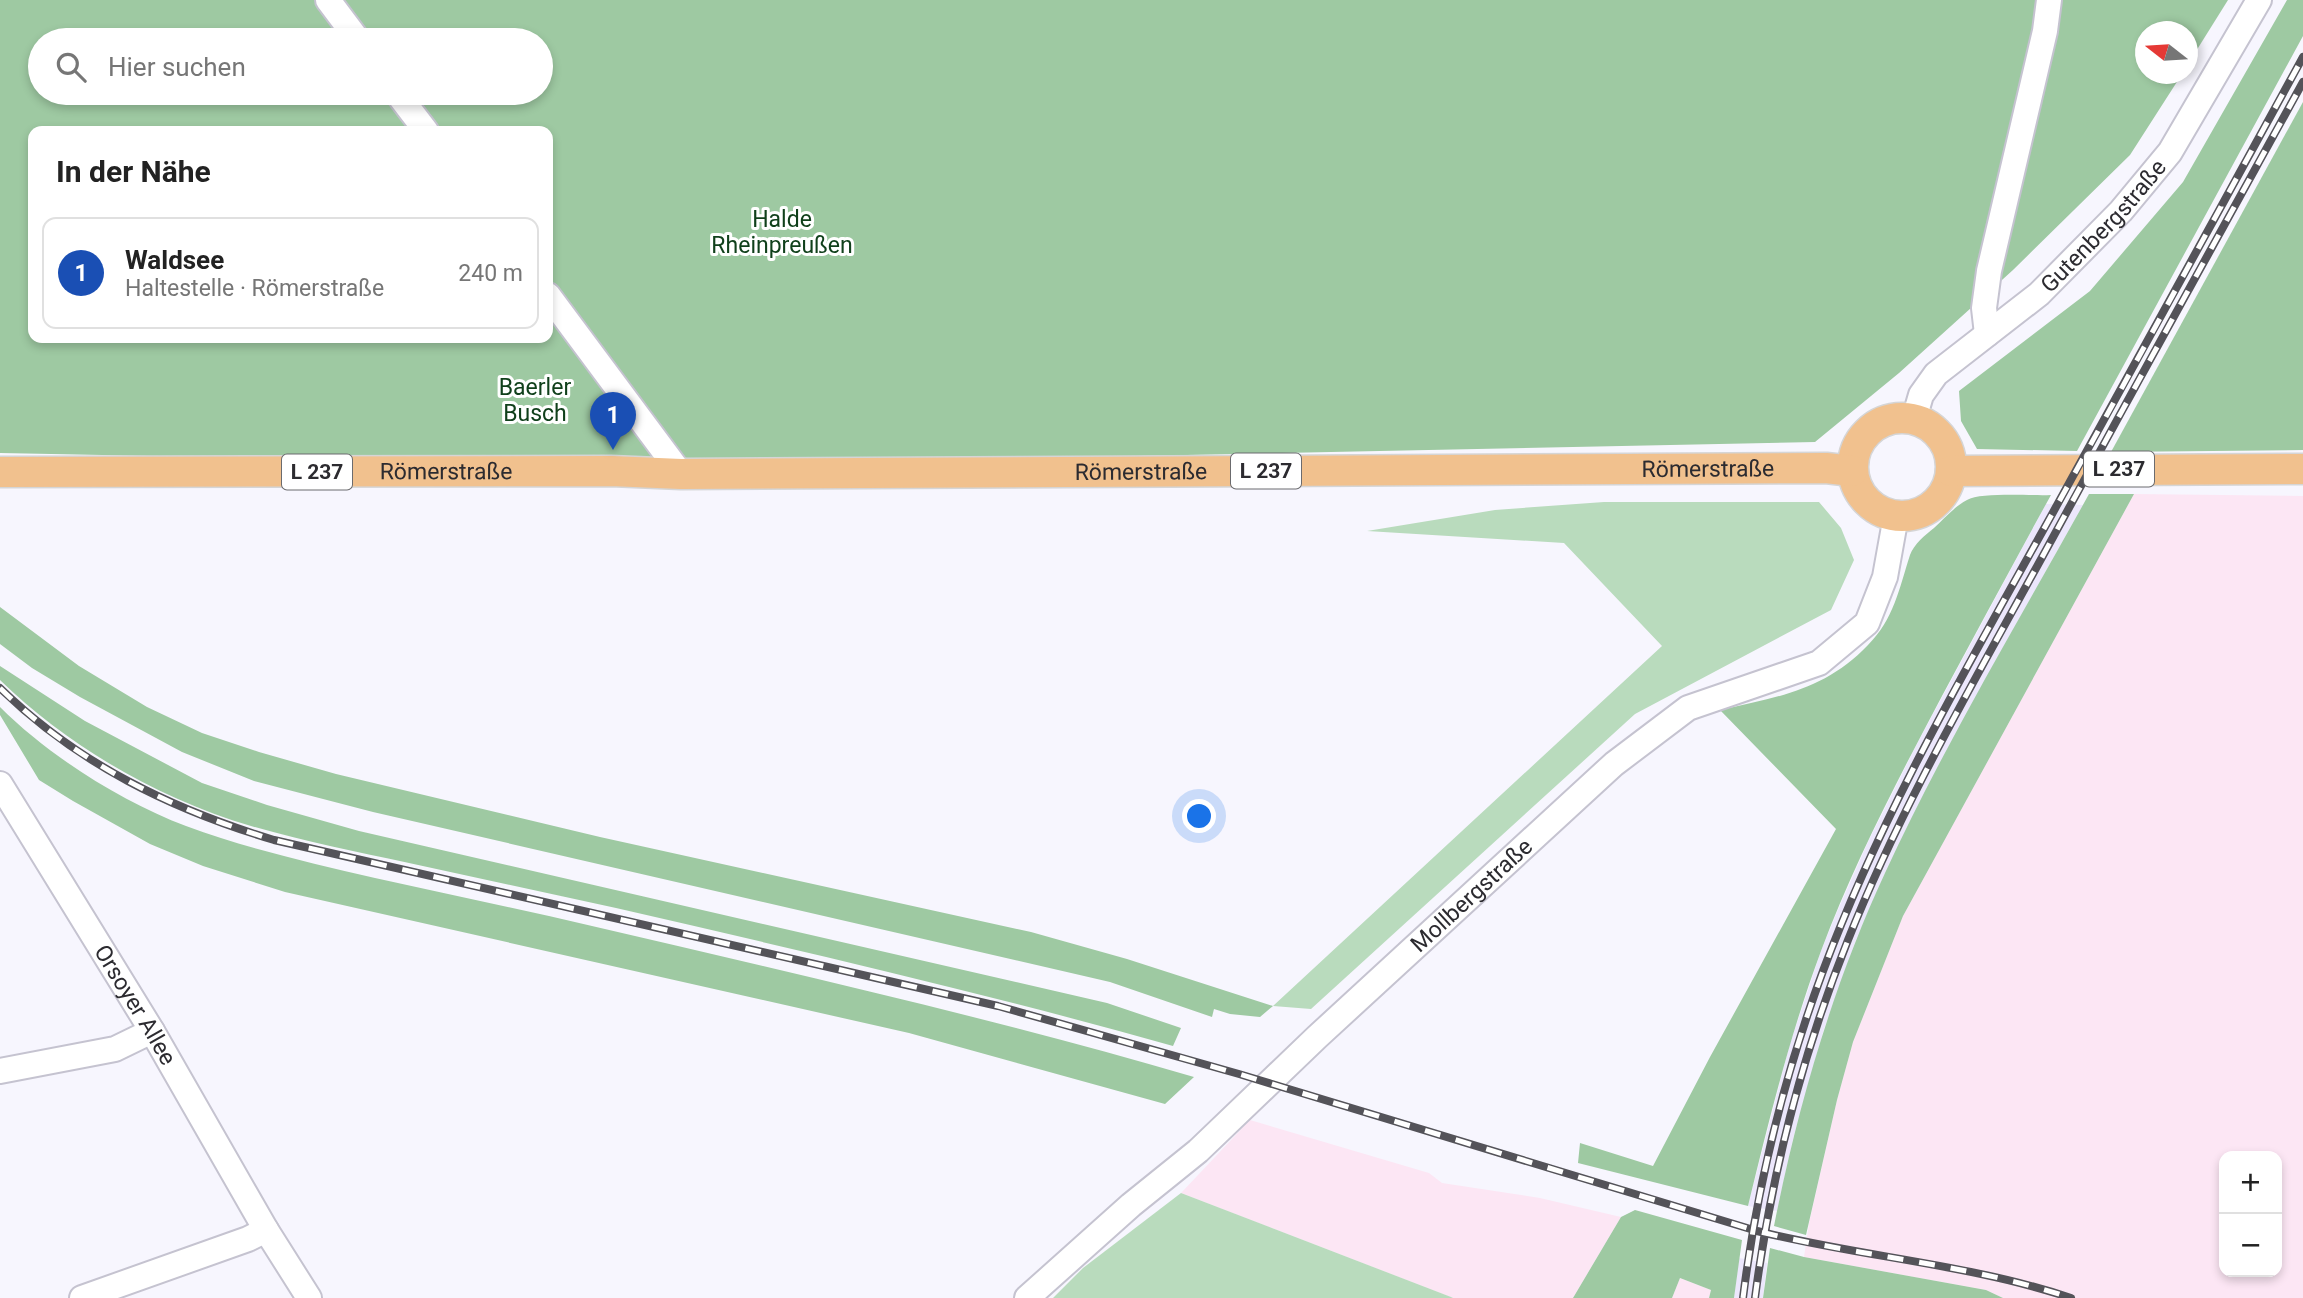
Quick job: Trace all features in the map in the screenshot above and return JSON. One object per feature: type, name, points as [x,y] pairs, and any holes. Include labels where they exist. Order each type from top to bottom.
[{"type":"main road","points":[[1892,419],[1914,419],[1927,424],[1945,444],[1951,471],[1947,486],[1939,499],[1927,509],[1912,515],[1896,516],[1871,505],[1861,495],[1852,471],[1857,446],[1871,428],[1892,419]]},
{"type":"main road","name":"Römerstraße","points":[[0,472],[611,471],[681,474],[1799,468],[1852,471]]},
{"type":"main road","name":"L 237","points":[[1951,471],[2303,470]]},
{"type":"street","points":[[328,0],[349,28]]},
{"type":"street","points":[[1987,334],[1984,309],[1989,271],[2045,31],[2049,0]]},
{"type":"street","name":"Gutenbergstraße","points":[[1914,419],[1922,395],[1936,374],[2039,294],[2121,211],[2170,152],[2259,0]]},
{"type":"street","points":[[406,105],[422,126]]},
{"type":"street","points":[[553,302],[681,474]]},
{"type":"street","name":"Mollbergstraße","points":[[1027,1298],[1131,1205],[1198,1151],[1317,1037],[1614,764],[1688,708],[1819,663],[1867,623],[1885,577],[1896,516]]},
{"type":"street","name":"Orsoyer Allee","points":[[0,784],[152,1031],[266,1230],[309,1298]]},
{"type":"street","points":[[0,1071],[115,1049],[152,1031]]},
{"type":"street","points":[[82,1298],[248,1239],[266,1230]]},
{"type":"shaded area","points":[[2134,494],[2303,496],[2303,1298],[2003,1298],[1986,1290],[1804,1257],[1809,1223],[1837,1100],[1853,1042],[1903,916]]},
{"type":"shaded area","points":[[2046,504],[2083,505],[1990,671],[1885,873],[1856,940],[1824,1029],[1794,1135],[1777,1211],[1748,1206],[1789,1047],[1837,912],[1868,842],[1918,742]]},
{"type":"shaded area","points":[[1250,1120],[1429,1173],[1442,1183],[1540,1198],[1621,1217],[1573,1298],[1453,1298],[1181,1193]]},
{"type":"shaded area","points":[[1739,1258],[1767,1263],[1763,1298],[1734,1298]]},
{"type":"shaded area","points":[[1680,1278],[1711,1290],[1709,1298],[1672,1298]]},
{"type":"green space","name":"Halde Rheinpreußen","points":[[0,0],[2228,0],[2198,48],[2198,21],[2135,21],[2135,84],[2176,84],[2130,155],[2013,270],[1899,373],[1815,442],[658,466],[0,453]]},
{"type":"green space","points":[[2287,0],[2303,0],[2303,36],[2077,451],[1977,449],[1961,421],[1959,391],[2090,291],[2183,182]]},
{"type":"green space","points":[[2303,102],[2303,450],[2111,452]]},
{"type":"green space","points":[[2089,494],[2134,494],[1903,916],[1853,1042],[1806,1235],[1774,1226],[1794,1136],[1819,1046],[1866,915],[1932,777]]},
{"type":"green space","points":[[2051,495],[1909,758],[1848,886],[1799,1014],[1748,1206],[1578,1163],[1580,1143],[1653,1166],[1836,829],[1720,710],[1800,690],[1852,660],[1884,625],[1895,603],[1914,547],[1967,500],[1983,496]]},
{"type":"green space","points":[[1604,502],[1819,502],[1841,528],[1854,560],[1831,610],[1635,714],[1311,1009],[1273,1006],[1662,646],[1564,543],[1367,531],[1495,510]]},
{"type":"green space","points":[[0,607],[79,666],[147,707],[202,733],[259,752],[336,774],[600,837],[1031,932],[1127,959],[1273,1006],[1260,1017],[1230,1014],[1214,1009],[1212,1017],[1110,982],[373,812],[254,781],[182,752],[32,668],[0,644]]},
{"type":"green space","points":[[0,666],[85,721],[202,783],[267,805],[359,831],[1107,1003],[1181,1028],[1173,1046],[825,957],[251,826],[217,815],[149,786],[85,749],[0,680]]},
{"type":"green space","points":[[0,707],[41,743],[112,791],[162,816],[233,842],[351,872],[894,997],[1194,1077],[1165,1104],[909,1033],[285,892],[203,866],[150,844],[39,780],[0,715]]},
{"type":"green space","points":[[1181,1193],[1453,1298],[1053,1298],[1083,1268]]},
{"type":"green space","points":[[1635,1210],[1742,1240],[1734,1298],[1709,1298],[1711,1290],[1680,1278],[1672,1298],[1573,1298],[1621,1217]]},
{"type":"green space","points":[[1770,1248],[1804,1257],[1986,1290],[2003,1298],[1763,1298]]},
{"type":"railway","points":[[1743,1298],[1764,1173],[1784,1091],[1823,971],[1872,854],[1958,683],[2303,57]]},
{"type":"railway","points":[[1755,1298],[1770,1206],[1790,1116],[1831,983],[1868,891],[1963,701],[2303,82]]},
{"type":"railway","points":[[0,688],[61,739],[128,781],[199,814],[274,840],[998,1006],[1239,1074],[1757,1231],[1994,1277],[2071,1298]]},
{"type":"place","name":"Waldsee","points":[[613,450]]},
{"type":"park label","name":"Baerler Busch","points":[[535,400]]}]
